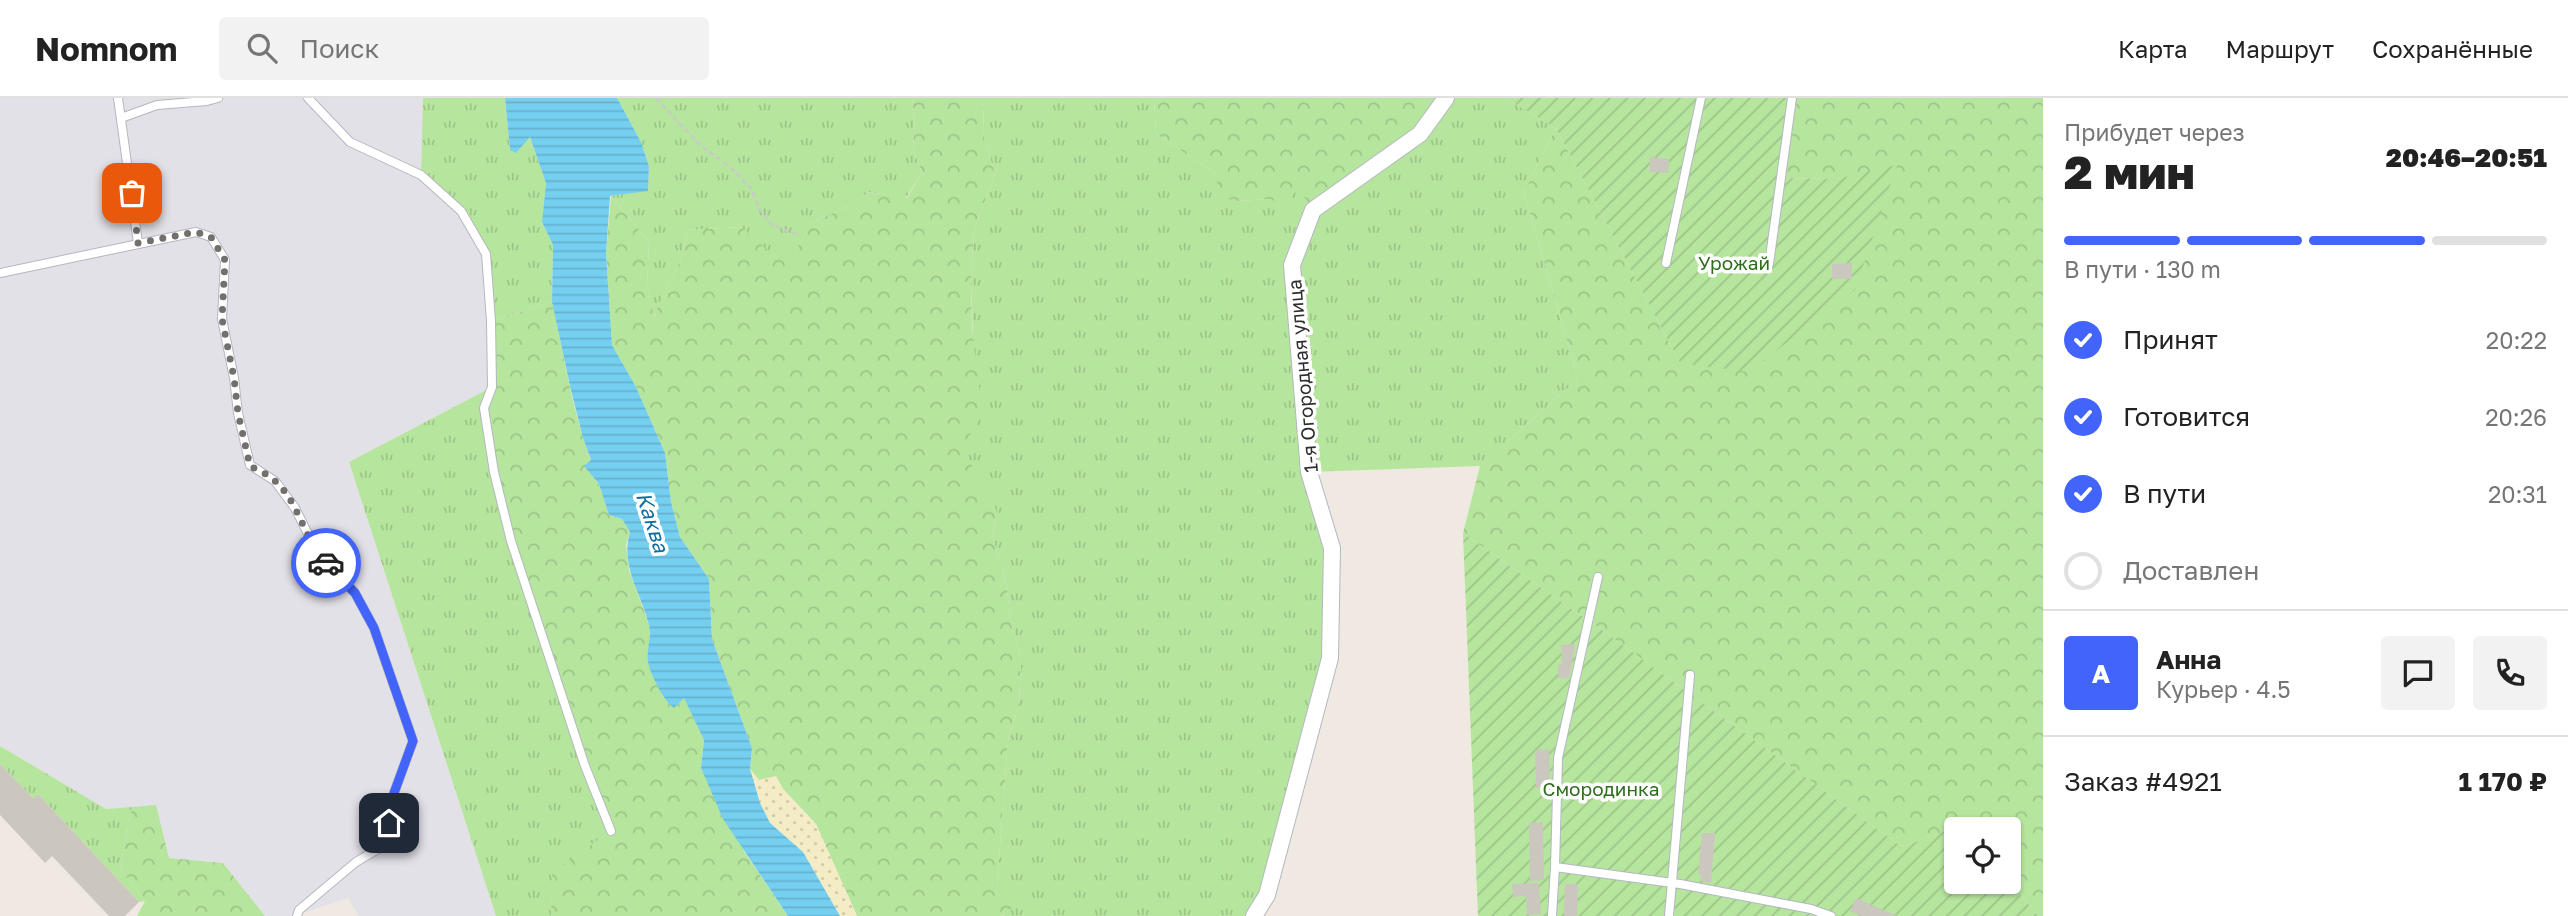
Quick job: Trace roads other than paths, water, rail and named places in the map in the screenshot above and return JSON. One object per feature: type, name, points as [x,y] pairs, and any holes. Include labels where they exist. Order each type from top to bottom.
[{"type":"street","name":"1-я Огородная улица","points":[[1254,916],[1267,895],[1330,658],[1332,548],[1309,472],[1292,265],[1313,210],[1420,134],[1446,98]]},
{"type":"lane","points":[[118,98],[138,243]]},
{"type":"lane","points":[[121,118],[158,105],[218,98]]},
{"type":"lane","points":[[308,98],[350,142],[421,175],[461,211],[486,254],[492,387],[484,408],[494,472],[512,541],[576,740],[611,831]]},
{"type":"lane","points":[[1665,263],[1701,98]]},
{"type":"lane","points":[[1769,264],[1792,98]]},
{"type":"lane","points":[[0,273],[196,232],[211,237],[225,260],[222,319],[250,466],[275,481],[295,508],[319,555],[355,593],[374,628],[413,741],[390,804],[388,843],[356,862],[299,910],[297,916]]},
{"type":"lane","points":[[1552,916],[1558,758],[1598,577]]},
{"type":"lane","points":[[1670,916],[1690,675]]},
{"type":"lane","points":[[1555,867],[1674,883],[1811,909],[1831,916]]},
{"type":"water","name":"Каква","points":[[505,98],[617,98],[641,142],[649,166],[648,191],[610,196],[606,253],[612,345],[636,387],[665,453],[671,502],[680,537],[709,579],[712,639],[752,748],[750,769],[760,803],[770,823],[803,852],[840,916],[788,916],[723,819],[701,768],[704,740],[684,698],[674,708],[670,705],[652,674],[648,662],[649,625],[628,556],[630,532],[622,519],[609,515],[599,484],[584,466],[591,460],[570,386],[552,302],[553,245],[542,222],[546,183],[530,137],[516,153],[510,150]]},
{"type":"park label","name":"Урожай","points":[[1734,262]]},
{"type":"park label","name":"Смородинка","points":[[1601,788]]}]
